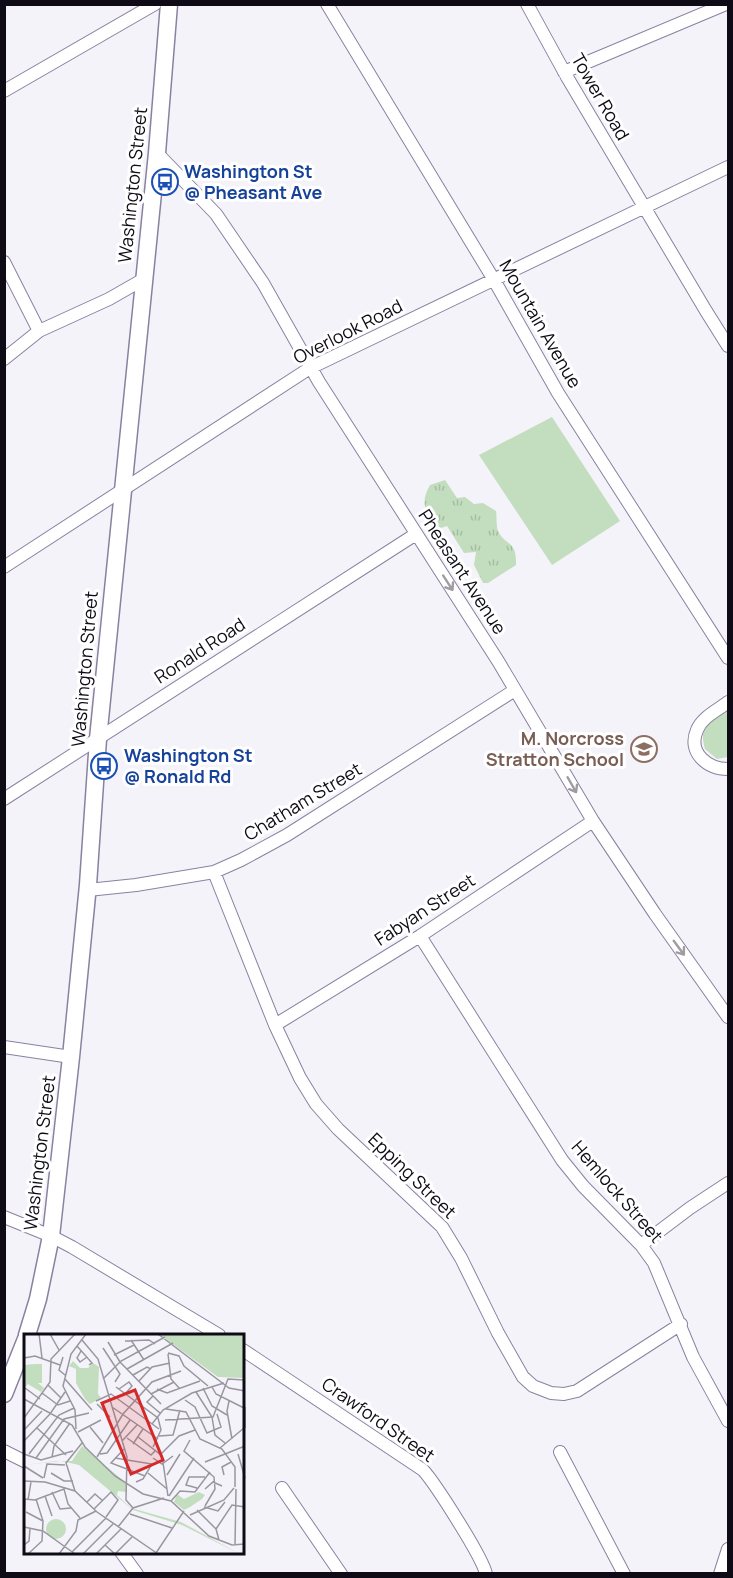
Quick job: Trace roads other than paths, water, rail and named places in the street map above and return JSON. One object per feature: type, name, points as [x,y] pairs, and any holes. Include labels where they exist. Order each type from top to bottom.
[{"type":"street","points":[[4,91],[155,4]]},
{"type":"street","name":"Washington Street","points":[[27,1334],[38,1299],[51,1236],[71,1057],[88,890],[98,739],[170,4]]},
{"type":"street","name":"Mountain Avenue","points":[[327,4],[494,280],[558,393],[729,658]]},
{"type":"street","name":"Tower Road","points":[[527,4],[564,72],[729,346]]},
{"type":"street","points":[[564,72],[726,4]]},
{"type":"street","name":"Pheasant Avenue","points":[[157,153],[216,214],[263,283],[310,369],[515,690],[593,821],[655,914],[729,1017]]},
{"type":"street","name":"Overlook Road","points":[[4,567],[310,369],[729,167]]},
{"type":"street","points":[[4,262],[39,331]]},
{"type":"street","points":[[4,359],[39,331],[109,299],[144,279]]},
{"type":"street","name":"Ronald Road","points":[[4,799],[416,534]]},
{"type":"street","name":"Chatham Street","points":[[88,890],[136,885],[214,872],[273,843],[515,690]]},
{"type":"street","points":[[729,702],[705,718],[697,730],[694,745],[700,757],[709,766],[729,769]]},
{"type":"street","name":"Fabyan Street","points":[[275,1025],[420,936],[593,821]]},
{"type":"street","name":"Epping Street","points":[[214,872],[275,1025],[300,1078],[326,1116],[442,1227],[498,1333],[520,1371],[533,1386],[551,1393],[564,1394],[577,1391],[681,1324]]},
{"type":"street","name":"Hemlock Street","points":[[420,936],[562,1160],[583,1186],[641,1245],[654,1263],[693,1357],[729,1421]]},
{"type":"street","points":[[4,1047],[71,1057]]},
{"type":"street","points":[[641,1245],[690,1208],[729,1183]]},
{"type":"street","points":[[4,1217],[51,1236],[103,1264],[217,1334]]},
{"type":"street","points":[[4,1394],[24,1344]]},
{"type":"street","name":"Crawford Street","points":[[244,1351],[423,1470],[479,1558],[486,1574]]},
{"type":"street","points":[[4,1452],[24,1461]]},
{"type":"street","points":[[560,1452],[624,1574]]},
{"type":"street","points":[[282,1488],[341,1574]]},
{"type":"street","points":[[720,1574],[729,1549]]},
{"type":"street","points":[[123,1554],[138,1574]]},
{"type":"place","name":"Washington St @ Pheasant Ave","points":[[165,182]]},
{"type":"place","name":"M. Norcross Stratton School","points":[[644,749]]},
{"type":"place","name":"Washington St @ Ronald Rd","points":[[104,766]]}]
